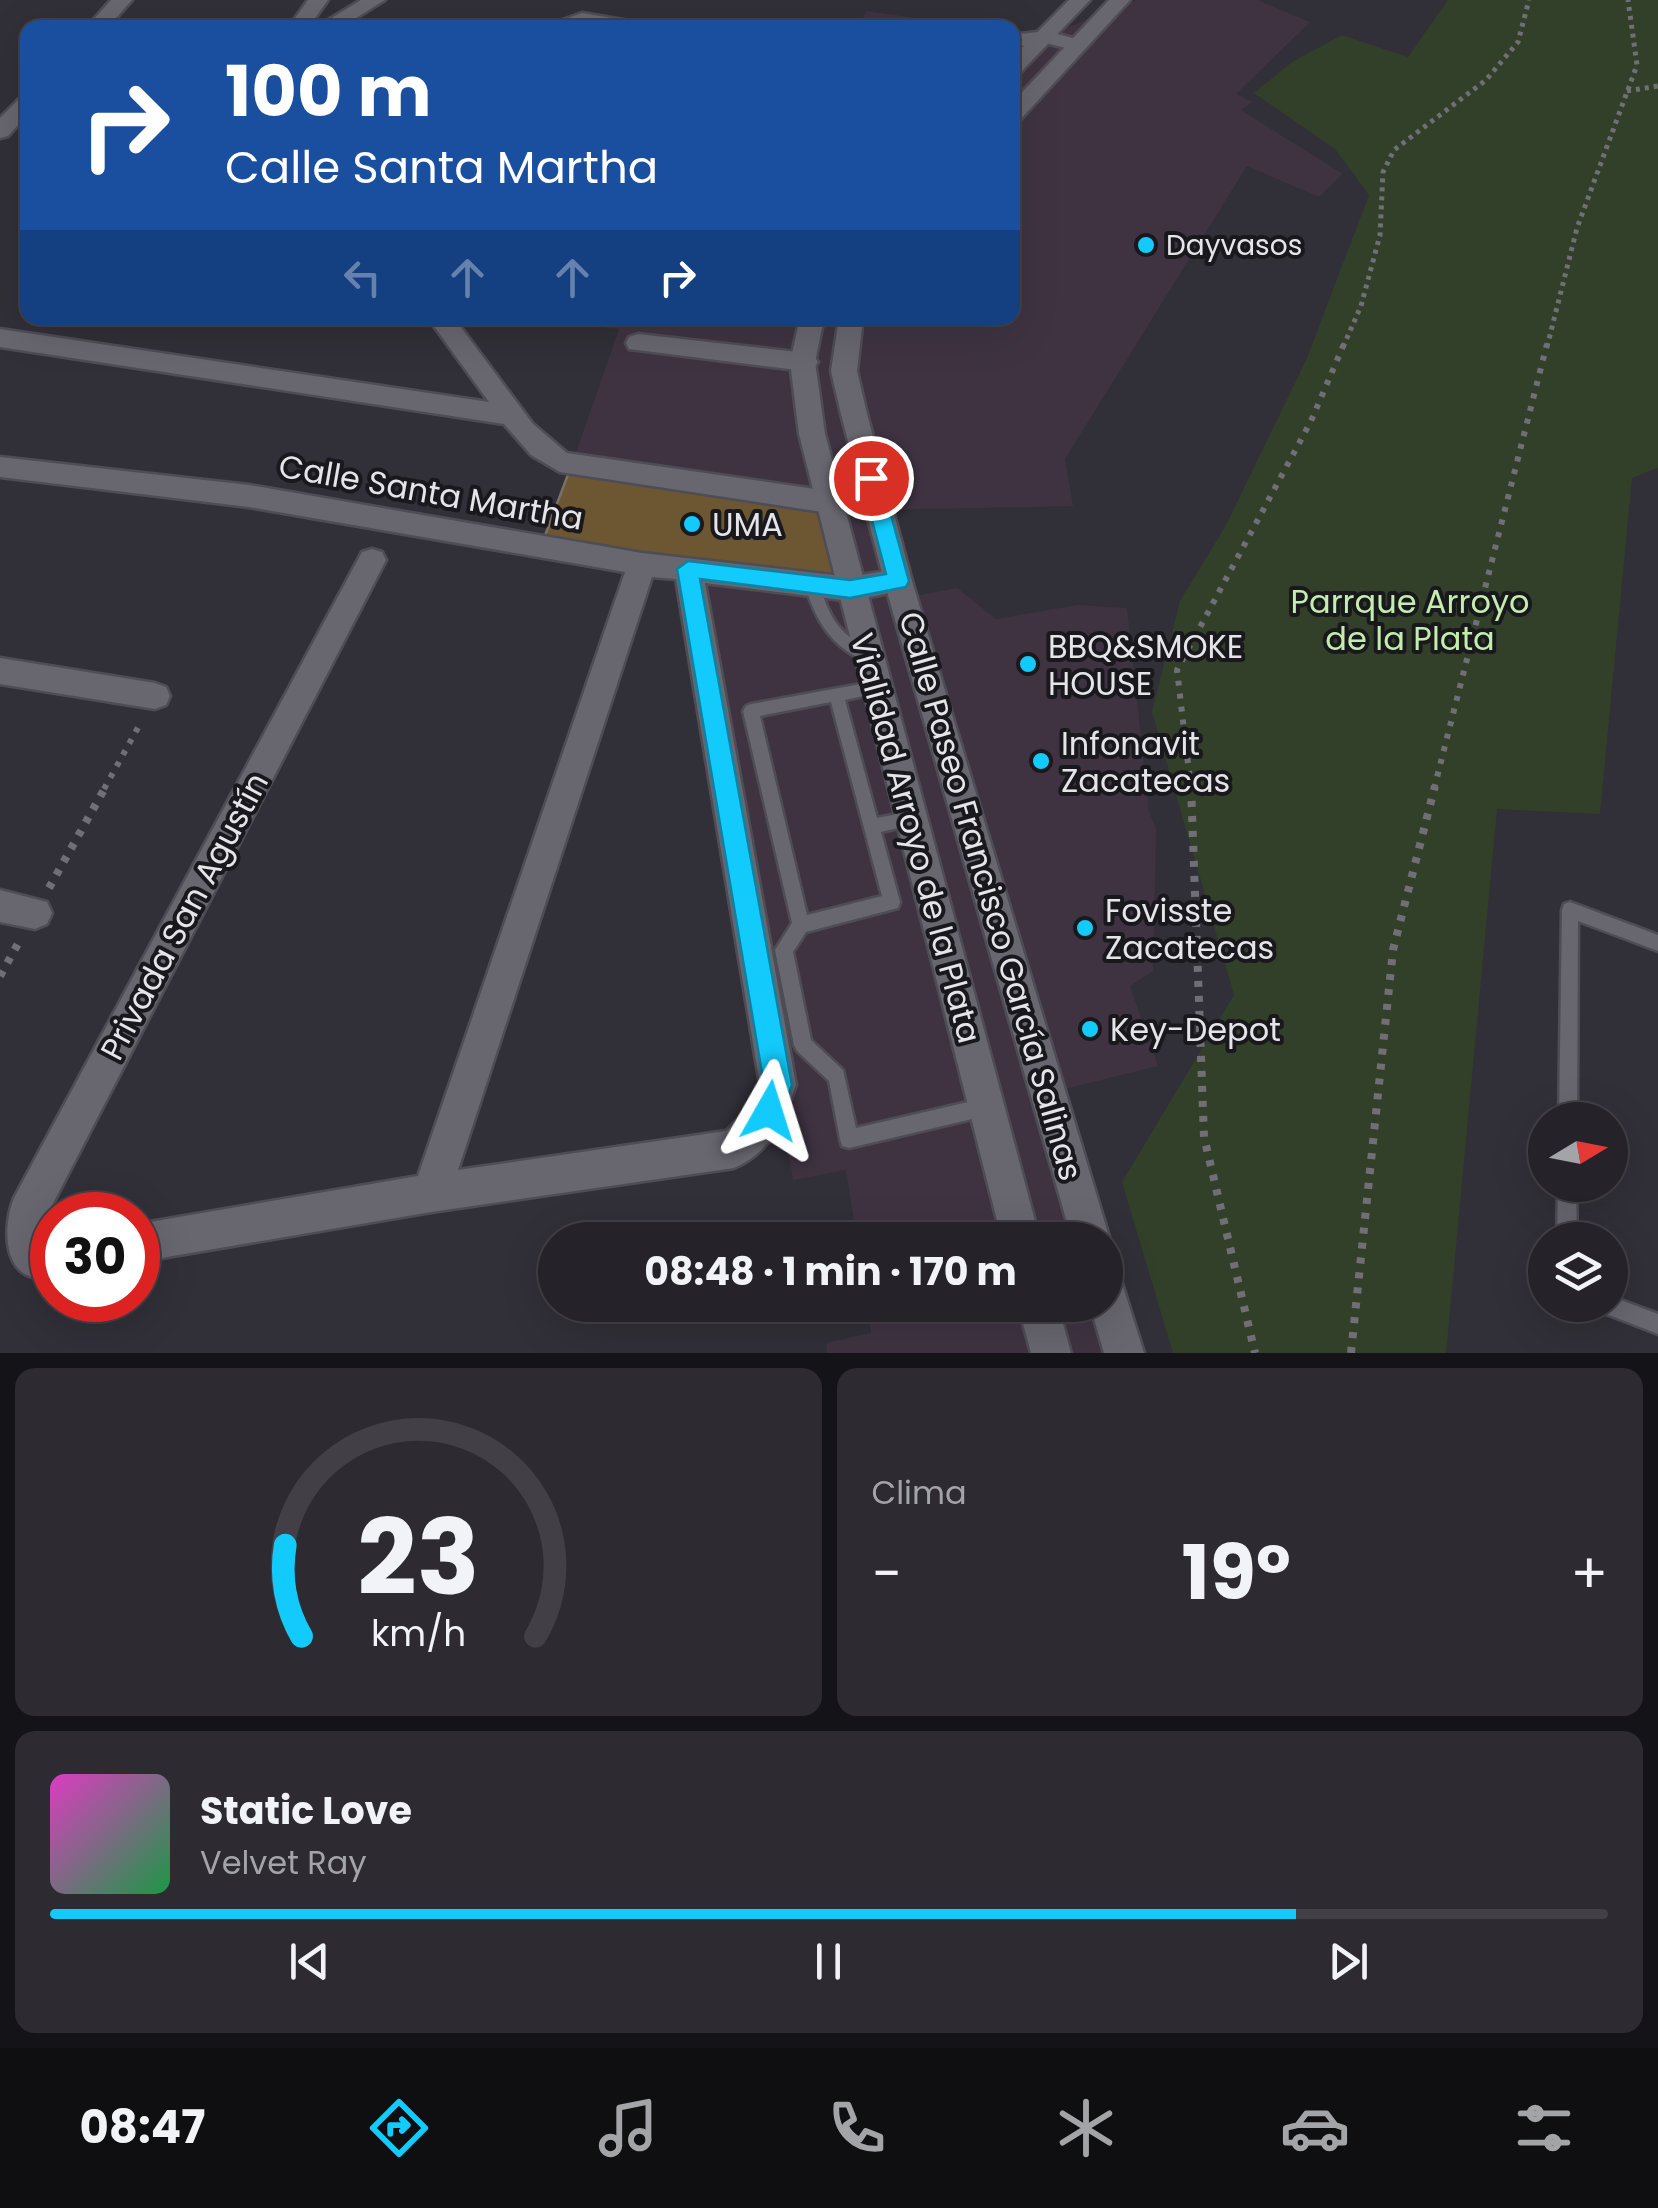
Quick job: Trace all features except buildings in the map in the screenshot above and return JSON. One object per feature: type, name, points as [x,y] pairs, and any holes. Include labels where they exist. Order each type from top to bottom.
[{"type":"street","points":[[103,20],[122,0]]},
{"type":"street","points":[[339,20],[375,0]]},
{"type":"street","points":[[1020,62],[1080,0]]},
{"type":"street","points":[[1020,107],[1120,0]]},
{"type":"street","points":[[1020,40],[1046,36],[1077,45]]},
{"type":"street","points":[[448,325],[510,415],[540,449],[560,462],[828,502]]},
{"type":"street","name":"Vialidad Arroyo de la Plata","points":[[809,325],[806,395],[828,502],[1017,1222]]},
{"type":"street","name":"Calle Paseo Francisco García Salinas","points":[[851,325],[844,371],[898,581],[1086,1222]]},
{"type":"street","points":[[0,338],[510,415]]},
{"type":"street","points":[[638,343],[805,362]]},
{"type":"street","name":"Calle Santa Martha","points":[[0,466],[249,496],[642,564],[850,589],[898,581]]},
{"type":"street","name":"Privada San Agustín","points":[[39,1192],[372,560]]},
{"type":"street","points":[[431,1194],[642,564]]},
{"type":"street","points":[[160,1239],[734,1149],[755,1134],[778,1085],[688,569]]},
{"type":"street","points":[[0,671],[155,696]]},
{"type":"street","points":[[912,818],[965,806]]},
{"type":"street","points":[[0,906],[35,912]]},
{"type":"street","name":"Privada San Agustín","points":[[30,1208],[30,1254]]},
{"type":"street","points":[[1043,1322],[1051,1353]]},
{"type":"street","points":[[1115,1322],[1124,1353]]},
{"type":"lane","points":[[800,926],[751,711],[836,694],[873,672],[821,619],[812,584]]},
{"type":"lane","points":[[836,694],[892,902],[800,926],[784,950],[803,1045],[837,1076],[848,1139],[988,1107]]},
{"type":"lane","points":[[871,827],[912,818]]},
{"type":"lane","points":[[1568,1102],[1570,910],[1658,942]]},
{"type":"lane","points":[[1628,1313],[1658,1324]]},
{"type":"path","points":[[1255,1353],[1204,1137],[1192,794],[1177,670],[1311,421],[1361,306],[1380,235],[1383,172],[1394,150],[1486,80],[1518,42],[1529,0]]},
{"type":"path","points":[[1350,1353],[1393,950],[1577,228],[1637,65],[1628,0]]},
{"type":"path","points":[[1627,92],[1658,86]]},
{"type":"path","points":[[0,976],[155,696]]},
{"type":"shaded area","points":[[1136,0],[1257,0],[1310,22],[1236,94],[1252,102],[1241,110],[1343,174],[1319,197],[1247,166],[1065,459],[1073,506],[881,510],[904,598],[957,588],[996,619],[1077,605],[1127,608],[1149,812],[1156,828],[1153,971],[1130,986],[1158,1066],[1049,1093],[1086,1222],[854,1222],[846,1170],[793,1180],[688,569],[572,464],[619,329],[594,325],[1020,325],[1020,33],[1046,36]]},
{"type":"shaded area","points":[[866,11],[931,20],[862,20]]},
{"type":"shaded area","points":[[869,1322],[1112,1322],[1124,1353],[827,1353],[826,1343],[871,1333]]},
{"type":"green space","name":"Parrque Arroyo de la Plata","points":[[1448,0],[1658,0],[1658,468],[1632,478],[1600,814],[1497,809],[1446,1353],[1173,1353],[1122,1182],[1234,995],[1152,712],[1180,601],[1225,527],[1307,358],[1369,195],[1335,149],[1254,93],[1292,62],[1342,35],[1408,57]]},
{"type":"place","name":"Dayvasos","points":[[1146,245]]},
{"type":"place","name":"UMA","points":[[692,524]]},
{"type":"place","name":"BBQ&SMOKE HOUSE","points":[[1028,664]]},
{"type":"place","name":"Infonavit Zacatecas","points":[[1041,761]]},
{"type":"place","name":"Fovisste Zacatecas","points":[[1085,928]]},
{"type":"place","name":"Key-Depot","points":[[1090,1029]]},
{"type":"route","points":[[769,1111],[778,1085],[688,569],[850,589],[898,581],[871,478]]}]
